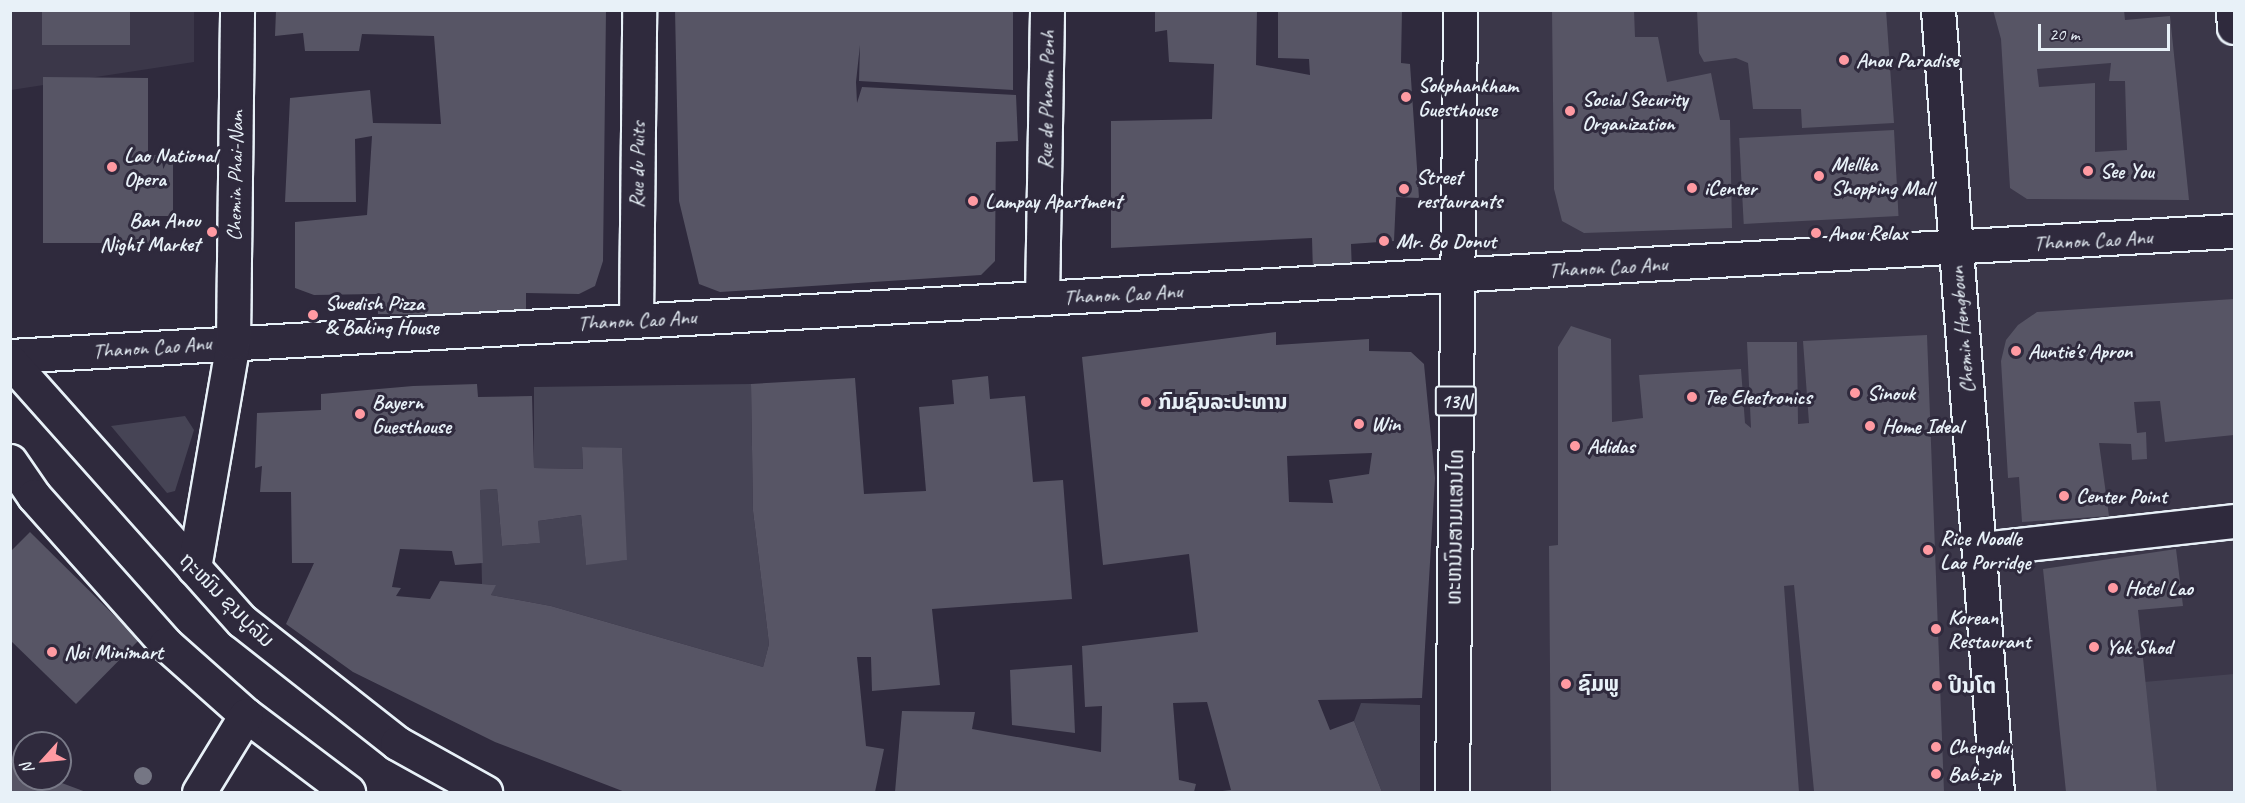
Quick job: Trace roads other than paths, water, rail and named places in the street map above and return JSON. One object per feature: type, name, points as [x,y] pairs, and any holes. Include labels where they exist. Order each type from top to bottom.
[{"type":"main road","name":"Chemin Phai-Nam","points":[[194,568],[233,342],[237,10]]},
{"type":"main road","name":"Rue du Puits","points":[[636,320],[639,10]]},
{"type":"main road","name":"Rue de Phnom Penh","points":[[1042,298],[1047,10]]},
{"type":"main road","name":"ທະຫນົນສາມແສນໄທ","points":[[1452,792],[1460,10]]},
{"type":"main road","name":"Chemin Hengboun","points":[[1938,10],[1955,248],[1981,549],[1997,792]]},
{"type":"main road","points":[[2233,10],[2235,27]]},
{"type":"main road","name":"Thanon Cao Anu","points":[[10,356],[2235,231]]},
{"type":"main road","name":"ຖະໜົນ ຂຸນບູລົມ","points":[[10,361],[242,621],[316,684],[397,743],[485,792]]},
{"type":"main road","points":[[10,461],[22,488],[166,644],[246,715],[348,792]]},
{"type":"main road","points":[[1981,549],[2235,521]]},
{"type":"main road","points":[[199,792],[246,715]]},
{"type":"place","name":"Anou Paradise","points":[[1844,60]]},
{"type":"place","name":"Sokphankham Guesthouse","points":[[1406,97]]},
{"type":"place","name":"Social Security Organization","points":[[1570,111]]},
{"type":"place","name":"Lao National Opera","points":[[112,167]]},
{"type":"place","name":"See You","points":[[2088,171]]},
{"type":"place","name":"Mellka Shopping Mall","points":[[1819,176]]},
{"type":"place","name":"iCenter","points":[[1692,188]]},
{"type":"place","name":"Street restaurants","points":[[1404,189]]},
{"type":"place","name":"Lampay Apartment","points":[[973,201]]},
{"type":"place","name":"Ban Anou Night Market","points":[[212,232]]},
{"type":"place","name":"Anou Relax","points":[[1816,233]]},
{"type":"place","name":"Mr. Bo Donut","points":[[1384,241]]},
{"type":"place","name":"Swedish Pizza & Baking House","points":[[313,315]]},
{"type":"place","name":"Auntie's Apron","points":[[2016,351]]},
{"type":"place","name":"Sinouk","points":[[1855,393]]},
{"type":"place","name":"Tee Electronics","points":[[1692,397]]},
{"type":"place","name":"ກົມຊົນລະປະທານ","points":[[1146,402]]},
{"type":"place","name":"Bayern Guesthouse","points":[[360,414]]},
{"type":"place","name":"Win","points":[[1359,424]]},
{"type":"place","name":"Home Ideal","points":[[1870,426]]},
{"type":"place","name":"Adidas","points":[[1575,446]]},
{"type":"place","name":"Center Point","points":[[2064,496]]},
{"type":"place","name":"Rice Noodle Lao Porridge","points":[[1928,550]]},
{"type":"place","name":"Hotel Lao","points":[[2113,588]]},
{"type":"place","name":"Korean Restaurant","points":[[1936,629]]},
{"type":"place","name":"Yok Shod","points":[[2094,647]]},
{"type":"place","name":"Noi Minimart","points":[[52,652]]},
{"type":"place","name":"ຊົມພູ","points":[[1566,684]]},
{"type":"place","name":"ປິນໂຕ","points":[[1937,686]]},
{"type":"place","name":"Chengdu","points":[[1936,747]]},
{"type":"place","name":"Bab.zip","points":[[1936,774]]}]
